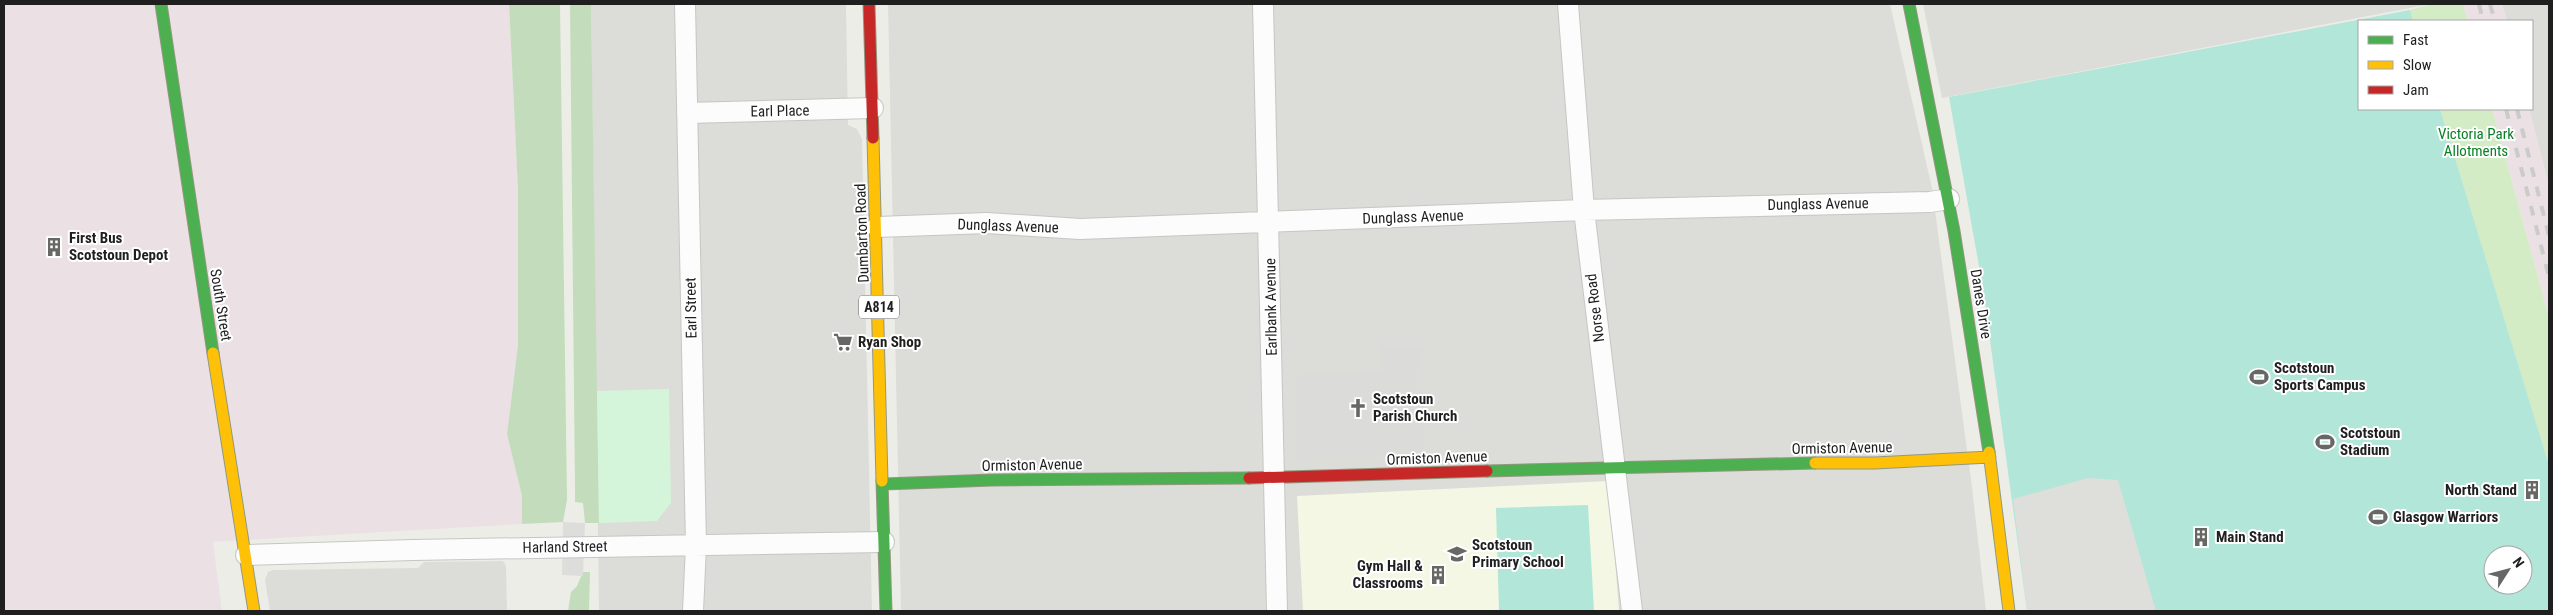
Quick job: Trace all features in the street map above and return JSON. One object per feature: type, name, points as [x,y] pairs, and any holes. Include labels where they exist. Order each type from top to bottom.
[{"type":"street","name":"South Street","points":[[161,4],[188,195],[254,611]]},
{"type":"street","name":"Earl Street","points":[[685,4],[696,546],[693,611]]},
{"type":"street","name":"Dumbarton Road","points":[[870,4],[886,611]]},
{"type":"street","name":"Earlbank Avenue","points":[[1263,4],[1270,222],[1277,611]]},
{"type":"street","name":"Norse Road","points":[[1568,4],[1584,210],[1632,611]]},
{"type":"street","name":"Danes Drive","points":[[1909,4],[1949,199],[1990,457],[2009,611]]},
{"type":"street","name":"Earl Place","points":[[687,113],[873,108]]},
{"type":"street","name":"Dunglass Avenue","points":[[877,227],[987,223],[1080,229],[1584,210],[1930,202],[1949,199]]},
{"type":"street","name":"Ormiston Avenue","points":[[884,484],[993,480],[1274,478],[1724,464],[1883,463],[1990,457]]},
{"type":"street","name":"Harland Street","points":[[246,556],[413,550],[884,542]]},
{"type":"shaded area","points":[[4,4],[509,4],[518,189],[518,345],[507,434],[522,496],[522,524],[213,542],[222,611],[4,611]]},
{"type":"shaded area","points":[[591,4],[846,4],[848,125],[857,129],[862,139],[872,611],[599,611]]},
{"type":"shaded area","points":[[888,4],[1890,4],[1932,188],[1972,487],[1986,611],[901,611]]},
{"type":"shaded area","points":[[1923,4],[2431,4],[1942,98]]},
{"type":"shaded area","points":[[2463,4],[2502,4],[2507,20],[2468,20]]},
{"type":"shaded area","points":[[2502,4],[2549,4],[2549,186],[2529,110],[2533,110],[2533,20],[2507,20]]},
{"type":"shaded area","points":[[2492,110],[2529,110],[2549,186],[2549,318]]},
{"type":"shaded area","points":[[1381,347],[1422,347],[1425,456],[1295,459],[1295,375],[1382,372]]},
{"type":"shaded area","points":[[2088,478],[2118,480],[2156,611],[2027,611],[2013,499]]},
{"type":"shaded area","name":"Scotstoun Primary School","points":[[1609,481],[1619,611],[1303,611],[1297,496]]},
{"type":"shaded area","points":[[503,561],[506,566],[507,611],[270,611],[265,580],[268,572],[273,570],[418,568],[424,562]]},
{"type":"green space","points":[[509,4],[560,4],[567,500],[563,522],[522,524],[522,496],[507,434],[518,345],[518,189]]},
{"type":"green space","points":[[570,4],[591,4],[599,523],[585,523],[583,503],[575,502]]},
{"type":"green space","points":[[2431,4],[2463,4],[2468,20],[2413,20],[2410,10]]},
{"type":"green space","name":"Scotstoun Sports Campus","points":[[2410,10],[2413,20],[2358,20],[2358,110],[2440,110],[2549,465],[2549,611],[2027,611],[1983,289],[1949,97]]},
{"type":"green space","name":"Victoria Park Allotments","points":[[2440,110],[2492,110],[2549,318],[2549,465]]},
{"type":"green space","points":[[669,389],[671,503],[657,521],[599,523],[597,391]]},
{"type":"green space","points":[[1588,505],[1594,611],[1499,611],[1496,508]]},
{"type":"green space","points":[[583,572],[590,572],[589,611],[568,611],[571,592],[577,586]]},
{"type":"pier","points":[[563,522],[585,523],[583,576],[562,575]]},
{"type":"railway","points":[[2479,4],[2483,20]]},
{"type":"railway","points":[[2490,4],[2495,20]]},
{"type":"railway","points":[[2506,110],[2549,277]]},
{"type":"railway","points":[[2517,110],[2549,236]]},
{"type":"traffic: fast","points":[[161,4],[213,353]]},
{"type":"traffic: fast","points":[[1909,4],[1954,231],[1989,452]]},
{"type":"traffic: fast","points":[[1487,471],[1815,463]]},
{"type":"traffic: fast","points":[[884,484],[993,480],[1249,478]]},
{"type":"traffic: fast","points":[[882,481],[886,611]]},
{"type":"traffic: slow","points":[[873,138],[882,481]]},
{"type":"traffic: slow","points":[[213,353],[254,611]]},
{"type":"traffic: slow","points":[[1989,452],[2009,611]]},
{"type":"traffic: slow","points":[[1815,463],[1875,463],[1990,457]]},
{"type":"traffic: jam","points":[[869,4],[873,138]]},
{"type":"traffic: jam","points":[[1249,478],[1487,471]]},
{"type":"place","name":"First Bus Scotstoun Depot","points":[[54,247]]},
{"type":"place","name":"Ryan Shop","points":[[843,342]]},
{"type":"place","name":"Scotstoun Sports Campus","points":[[2259,377]]},
{"type":"place","name":"Scotstoun Parish Church","points":[[1358,408]]},
{"type":"place","name":"Scotstoun Stadium","points":[[2325,442]]},
{"type":"place","name":"North Stand","points":[[2532,490]]},
{"type":"place","name":"Glasgow Warriors","points":[[2378,517]]},
{"type":"place","name":"Main Stand","points":[[2201,537]]},
{"type":"place","name":"Scotstoun Primary School","points":[[1457,554]]},
{"type":"place","name":"Gym Hall & Classrooms","points":[[1438,575]]}]
